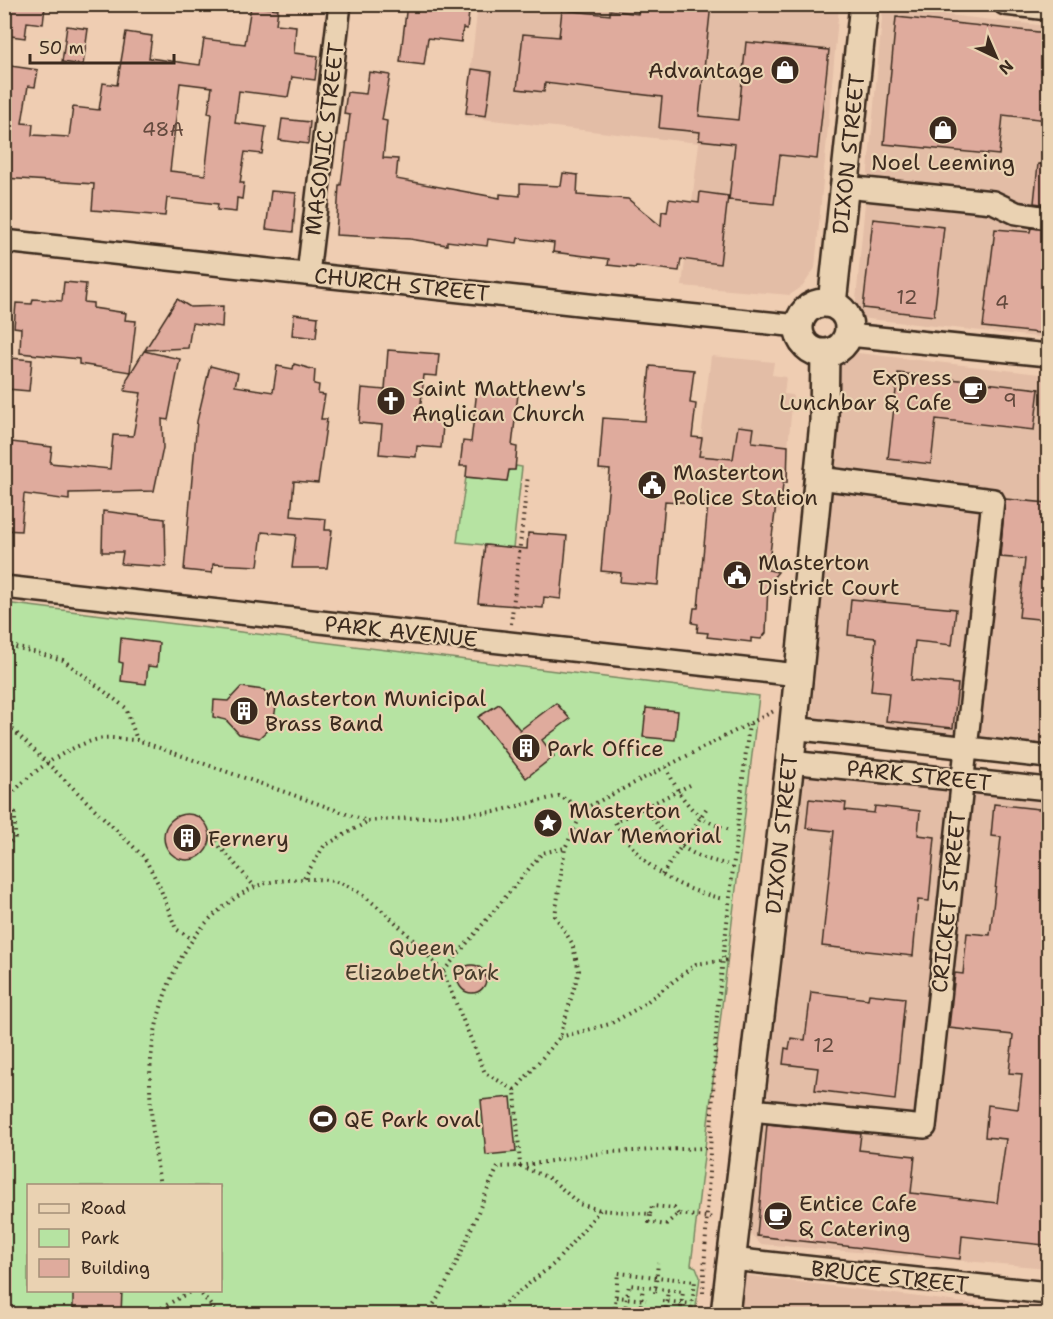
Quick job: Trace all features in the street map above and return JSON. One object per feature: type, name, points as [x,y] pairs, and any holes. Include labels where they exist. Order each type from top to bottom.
[{"type":"main road","name":"DIXON STREET","points":[[832,304],[864,4]]},
{"type":"main road","points":[[823,303],[832,304],[841,308],[847,316],[849,335],[844,344],[835,351],[815,352],[806,345],[799,326],[801,316],[808,308],[823,303]]},
{"type":"main road","name":"DIXON STREET","points":[[713,1309],[731,1259],[751,1110],[819,478],[824,422],[825,353]]},
{"type":"street","name":"MASONIC STREET","points":[[309,274],[340,4]]},
{"type":"street","points":[[1005,4],[1048,9]]},
{"type":"street","points":[[845,187],[993,202],[1016,213],[1048,218]]},
{"type":"street","name":"CHURCH STREET","points":[[4,241],[799,326]]},
{"type":"street","points":[[849,335],[1048,355]]},
{"type":"street","name":"CRICKET STREET","points":[[751,1110],[925,1127],[993,500],[819,478]]},
{"type":"street","name":"PARK AVENUE","points":[[4,587],[509,643],[797,687]]},
{"type":"street","name":"PARK STREET","points":[[792,729],[1048,757]]},
{"type":"street","name":"PARK STREET","points":[[790,762],[962,778],[1048,789]]},
{"type":"street","name":"BRUCE STREET","points":[[731,1259],[1048,1293]]},
{"type":"path","points":[[509,643],[528,475]]},
{"type":"path","points":[[4,644],[63,660],[126,708],[137,740]]},
{"type":"path","points":[[520,1166],[515,1090],[560,1037],[579,971],[572,943],[555,916],[565,848],[584,808],[749,724],[797,687]]},
{"type":"path","points":[[4,722],[47,766],[144,857],[159,885],[176,929],[192,939]]},
{"type":"path","points":[[713,1309],[705,1216],[726,960],[749,724]]},
{"type":"path","points":[[4,846],[15,839],[15,813],[4,807],[25,779],[62,755],[103,738],[137,740],[367,821],[494,812],[559,796],[584,808]]},
{"type":"path","points":[[666,767],[685,804],[700,818],[731,830]]},
{"type":"path","points":[[690,785],[615,822],[634,850],[662,875],[682,886],[723,899]]},
{"type":"path","points":[[662,875],[708,806]]},
{"type":"path","points":[[646,807],[661,830],[681,846],[705,859],[727,864]]},
{"type":"path","points":[[304,878],[324,846],[367,821]]},
{"type":"path","points":[[210,839],[215,841],[255,887]]},
{"type":"path","points":[[443,972],[542,853],[565,848]]},
{"type":"path","points":[[160,1184],[150,1081],[153,1042],[174,968],[207,920],[240,894],[264,883],[312,878],[351,888],[388,916],[443,972],[485,1073],[502,1085],[515,1090]]},
{"type":"path","points":[[560,1037],[610,1024],[640,1007],[696,964],[726,960]]},
{"type":"path","points":[[427,1314],[441,1296],[498,1167],[520,1166],[607,1152],[706,1148]]},
{"type":"path","points":[[520,1166],[551,1179],[579,1204],[600,1210],[650,1214]]},
{"type":"path","points":[[652,1206],[674,1208],[678,1214],[675,1219],[665,1225],[649,1222],[652,1206]]},
{"type":"path","points":[[491,1314],[555,1263],[600,1210]]},
{"type":"path","points":[[678,1214],[721,1218]]},
{"type":"path","points":[[655,1291],[658,1263]]},
{"type":"path","points":[[614,1314],[618,1274],[695,1281],[691,1314]]},
{"type":"path","points":[[675,1314],[625,1310],[629,1285],[655,1291],[683,1292],[680,1314]]},
{"type":"path","points":[[640,1311],[644,1299],[644,1287]]},
{"type":"path","points":[[665,1314],[664,1301],[668,1290]]},
{"type":"path","points":[[151,1314],[189,1292]]},
{"type":"path","points":[[200,1292],[218,1314]]},
{"type":"path","points":[[616,1297],[644,1299]]},
{"type":"path","points":[[664,1301],[692,1304]]},
{"type":"shaded area","points":[[812,4],[839,7],[815,268],[803,286],[790,295],[682,286],[699,143],[465,117],[478,5]]},
{"type":"shaded area","points":[[883,8],[1048,26],[1048,338],[868,319],[860,317],[855,311]]},
{"type":"shaded area","points":[[858,353],[1048,375],[1048,747],[822,725],[814,720],[812,710],[841,364],[849,354]]},
{"type":"shaded area","points":[[711,356],[774,362],[772,375],[786,377],[784,394],[793,395],[786,467],[789,467],[787,483],[783,484],[780,513],[693,503]]},
{"type":"shaded area","points":[[814,773],[1048,797],[1048,1268],[760,1244],[751,1234],[805,776]]},
{"type":"shaded area","points":[[744,1275],[1048,1313],[1048,1314],[741,1314]]},
{"type":"green space","points":[[516,466],[522,467],[513,548],[457,542],[466,477],[507,481],[509,470],[515,470]]},
{"type":"green space","name":"Queen Elizabeth Park","points":[[5,603],[759,696],[691,1265],[696,1267],[700,1277],[695,1314],[5,1314]]},
{"type":"building","points":[[4,4],[45,7],[43,24],[27,22],[25,38],[4,35]]},
{"type":"building","points":[[407,4],[470,4],[467,29],[463,28],[461,42],[428,38],[424,65],[400,62]]},
{"type":"building","points":[[639,4],[711,4],[699,116],[738,120],[746,42],[829,50],[817,159],[780,155],[774,204],[729,200],[735,144],[699,140],[700,132],[659,128],[662,97],[545,83],[544,92],[517,89],[523,34],[559,37],[562,10],[610,15],[610,10],[638,14]]},
{"type":"building","points":[[251,6],[278,9],[276,24],[296,26],[294,53],[318,56],[315,80],[292,77],[288,97],[239,91],[235,123],[266,127],[262,154],[245,152],[240,183],[244,183],[242,199],[237,198],[236,212],[217,210],[218,204],[167,198],[165,216],[92,210],[94,184],[4,178],[4,65],[38,70],[35,87],[28,86],[22,123],[33,124],[32,135],[69,137],[73,107],[99,110],[103,83],[117,85],[126,32],[152,36],[149,58],[200,65],[204,39],[245,44]],"holes":[[[180,83],[212,87],[208,113],[212,114],[205,175],[170,171]]]},
{"type":"building","points":[[896,17],[1048,33],[1048,120],[1003,115],[999,155],[884,144]]},
{"type":"building","points":[[67,26],[88,29],[83,65],[62,62]]},
{"type":"building","points":[[472,69],[492,72],[486,116],[466,113]]},
{"type":"building","points":[[369,72],[390,75],[382,120],[387,121],[383,158],[398,159],[396,179],[500,198],[500,194],[520,196],[520,184],[561,186],[563,173],[578,175],[577,195],[628,199],[661,226],[662,211],[667,212],[669,199],[699,203],[700,192],[728,196],[720,264],[681,259],[679,271],[608,265],[609,259],[553,252],[554,243],[518,238],[517,243],[488,239],[487,246],[447,241],[447,245],[410,239],[336,235],[339,185],[341,185],[350,115],[344,114],[347,92],[366,94]]},
{"type":"building","points":[[282,119],[310,122],[308,144],[279,140]]},
{"type":"building","points":[[1038,164],[1048,165],[1048,205],[1034,203]]},
{"type":"building","points":[[271,191],[296,193],[293,232],[266,229]]},
{"type":"building","points":[[873,219],[944,227],[934,316],[863,308]]},
{"type":"building","points":[[1031,228],[1048,230],[1048,334],[983,327],[995,229],[1030,232]]},
{"type":"building","points":[[64,282],[86,284],[84,302],[93,303],[93,308],[126,313],[125,320],[136,321],[130,372],[79,364],[79,359],[20,353],[21,328],[14,327],[16,303],[32,304],[33,299],[62,301]]},
{"type":"building","points":[[177,299],[190,307],[223,306],[222,327],[192,323],[188,348],[145,350]]},
{"type":"building","points":[[294,314],[318,317],[316,338],[292,335]]},
{"type":"building","name":"Saint Matthew's Anglican Church","points":[[388,350],[439,354],[437,376],[424,375],[420,412],[444,414],[441,448],[417,446],[416,457],[379,454],[382,425],[359,423],[362,388],[385,390]]},
{"type":"building","points":[[144,351],[180,359],[168,420],[162,419],[163,448],[154,491],[69,493],[69,500],[24,494],[21,531],[4,530],[7,467],[4,467],[4,444],[12,445],[12,442],[52,447],[50,463],[110,469],[113,435],[133,436],[141,393],[125,391],[127,379]]},
{"type":"building","points":[[10,358],[32,360],[29,391],[7,389]]},
{"type":"building","points":[[294,364],[315,370],[314,384],[319,385],[318,394],[325,395],[321,419],[327,419],[318,483],[294,481],[291,516],[326,519],[325,530],[332,530],[327,568],[292,568],[296,535],[262,532],[258,566],[213,564],[212,573],[184,570],[197,421],[210,366],[238,373],[235,386],[273,392],[277,366],[293,369]]},
{"type":"building","points":[[650,366],[694,370],[690,403],[696,404],[692,437],[702,438],[699,456],[733,459],[738,426],[754,428],[752,442],[788,446],[787,483],[783,483],[781,505],[776,504],[768,570],[778,572],[768,584],[766,633],[761,639],[751,638],[751,642],[707,637],[708,633],[697,632],[698,624],[692,623],[694,608],[698,608],[708,504],[665,501],[658,585],[620,582],[621,573],[601,571],[610,470],[599,469],[603,418],[645,421]]},
{"type":"building","points":[[898,373],[1039,389],[1034,430],[936,419],[931,464],[888,459]]},
{"type":"building","points":[[477,390],[518,394],[512,446],[517,447],[515,470],[509,470],[507,481],[466,477],[467,466],[460,466],[463,441],[471,442]]},
{"type":"building","points":[[1005,499],[1048,503],[1048,620],[1019,617],[1025,559],[1000,557]]},
{"type":"building","points":[[103,511],[165,519],[166,567],[121,564],[123,552],[102,552]]},
{"type":"building","points":[[528,533],[567,536],[561,599],[544,597],[543,608],[478,603],[485,545],[527,549]]},
{"type":"building","points":[[851,599],[956,609],[952,645],[915,641],[911,680],[958,684],[953,728],[886,721],[889,693],[871,691],[876,638],[848,635]]},
{"type":"building","points":[[121,638],[159,643],[157,667],[148,666],[146,684],[121,681],[123,663],[119,662]]},
{"type":"building","name":"Masterton Municipal Brass Band","points":[[241,687],[264,690],[276,706],[273,725],[259,738],[239,734],[226,720],[213,717],[214,700],[228,701]]},
{"type":"building","name":"Park Office","points":[[556,703],[570,719],[542,740],[554,756],[526,778],[478,717],[499,704],[520,730]]},
{"type":"building","points":[[646,708],[678,711],[675,740],[643,737]]},
{"type":"building","points":[[809,799],[846,803],[845,810],[874,813],[875,806],[920,811],[918,835],[935,837],[929,901],[918,900],[913,956],[822,946],[834,831],[806,828]]},
{"type":"building","points":[[994,804],[1048,810],[1048,1209],[1044,1245],[962,1236],[960,1259],[757,1236],[767,1124],[861,1134],[859,1150],[915,1156],[911,1193],[997,1203],[1006,1139],[985,1137],[988,1105],[1018,1109],[1022,1074],[1009,1073],[1013,1035],[949,1028],[955,973],[963,974],[967,933],[990,935],[1001,837],[991,836]]},
{"type":"building","name":"Fernery","points":[[187,814],[203,821],[210,837],[203,853],[187,860],[171,853],[164,837],[171,821]]},
{"type":"building","points":[[472,965],[482,969],[486,979],[482,989],[472,993],[462,989],[458,979],[462,969]]},
{"type":"building","points":[[811,992],[868,999],[869,994],[905,998],[895,1100],[815,1090],[818,1068],[783,1064],[785,1048],[789,1049],[791,1038],[805,1040]]},
{"type":"building","points":[[511,1097],[516,1152],[486,1155],[481,1100]]},
{"type":"building","points":[[73,1292],[122,1292],[121,1314],[73,1314]]},
{"type":"place","name":"Advantage","points":[[785,70]]},
{"type":"place","name":"Noel Leeming","points":[[943,130]]},
{"type":"place","name":"Express Lunchbar & Cafe","points":[[973,390]]},
{"type":"place","name":"Saint Matthew's Anglican Church","points":[[391,401]]},
{"type":"place","name":"Masterton Police Station","points":[[652,485]]},
{"type":"place","name":"Masterton District Court","points":[[737,575]]},
{"type":"place","name":"Masterton Municipal Brass Band","points":[[244,711]]},
{"type":"place","name":"Park Office","points":[[526,748]]},
{"type":"place","name":"Masterton War Memorial","points":[[548,823]]},
{"type":"place","name":"Fernery","points":[[187,838]]},
{"type":"place","name":"QE Park oval","points":[[323,1119]]},
{"type":"place","name":"Entice Cafe & Catering","points":[[778,1216]]}]
